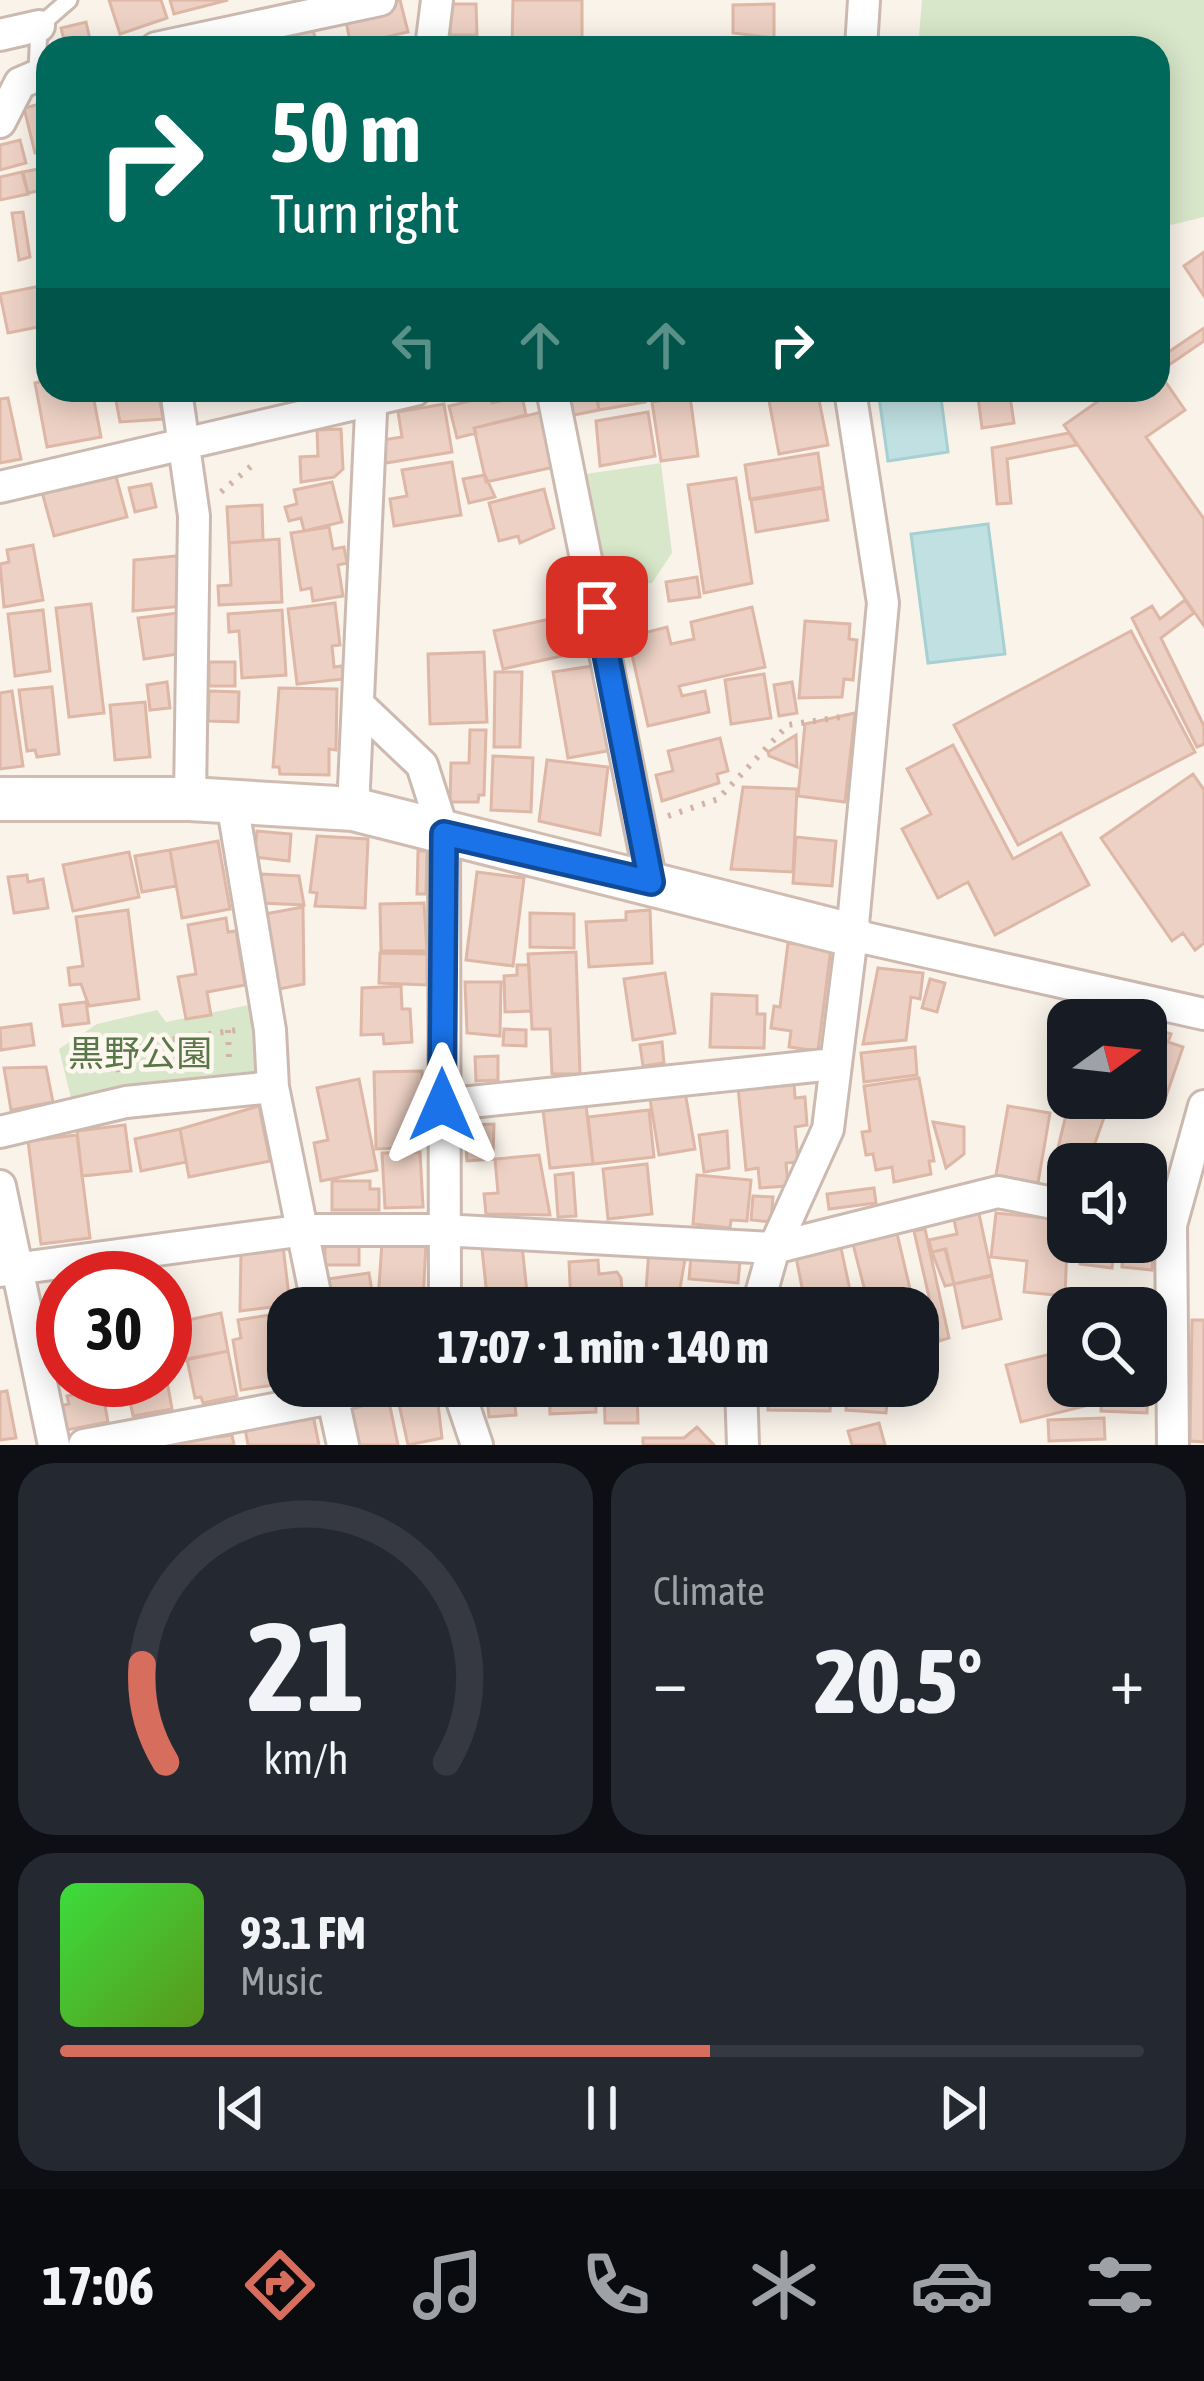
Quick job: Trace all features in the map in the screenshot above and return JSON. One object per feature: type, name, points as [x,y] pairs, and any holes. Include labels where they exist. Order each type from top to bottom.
[{"type":"street","points":[[212,36],[380,0]]},
{"type":"street","points":[[432,36],[436,0]]},
{"type":"street","points":[[862,36],[865,0]]},
{"type":"street","points":[[0,35],[39,26]]},
{"type":"street","points":[[0,122],[20,83],[36,75]]},
{"type":"street","points":[[178,402],[194,516],[211,800],[270,1030],[273,1088],[315,1287]]},
{"type":"street","points":[[0,487],[184,445],[339,402]]},
{"type":"street","points":[[353,809],[371,402]]},
{"type":"street","points":[[555,402],[651,882]]},
{"type":"street","points":[[763,1287],[774,1248],[828,1129],[875,713],[883,602],[852,402]]},
{"type":"street","points":[[358,705],[422,765],[444,834],[445,1287]]},
{"type":"street","points":[[0,800],[211,800],[353,809],[651,882],[717,904],[1204,1014]]},
{"type":"street","points":[[442,1105],[834,1064]]},
{"type":"street","points":[[0,1132],[126,1102],[273,1088]]},
{"type":"street","points":[[1167,1202],[1204,1106]]},
{"type":"street","points":[[0,1186],[7,1270],[54,1445]]},
{"type":"street","points":[[7,1270],[306,1230],[442,1230],[774,1248],[998,1192],[1047,1202]]},
{"type":"street","points":[[1162,1263],[1173,1445]]},
{"type":"street","points":[[84,1445],[267,1406]]},
{"type":"street","points":[[334,1407],[343,1445]]},
{"type":"street","points":[[464,1407],[477,1445]]},
{"type":"street","points":[[742,1407],[743,1445]]},
{"type":"lane","points":[[40,36],[39,26],[69,0]]},
{"type":"path","points":[[643,824],[718,799],[788,724],[875,713]]},
{"type":"path","points":[[126,1102],[114,1048],[228,1030],[270,1030]]},
{"type":"green space","points":[[922,0],[1204,0],[1204,217],[1170,225],[1170,36],[919,36]]},
{"type":"green space","points":[[661,463],[672,553],[652,583],[610,587],[586,474]]},
{"type":"green space","name":"黒野公園","points":[[254,1004],[263,1079],[71,1098],[59,1049],[97,1024],[157,1010],[166,1022]]},
{"type":"water","points":[[880,402],[942,402],[948,452],[888,461]]},
{"type":"water","points":[[988,524],[1005,654],[928,663],[911,534]]},
{"type":"building","points":[[109,0],[161,0],[167,18],[120,34]]},
{"type":"building","points":[[170,0],[228,0],[174,14]]},
{"type":"building","points":[[400,0],[408,32],[349,36],[344,13]]},
{"type":"building","points":[[513,0],[582,0],[582,36],[512,36]]},
{"type":"building","points":[[450,4],[476,4],[477,35],[450,35]]},
{"type":"building","points":[[774,4],[774,36],[733,33],[733,5]]},
{"type":"building","points":[[86,22],[89,36],[63,36],[61,28]]},
{"type":"building","points":[[311,23],[315,36],[263,36]]},
{"type":"building","points":[[36,105],[36,153],[35,153],[24,108]]},
{"type":"building","points":[[20,140],[26,163],[0,170],[0,145]]},
{"type":"building","points":[[36,169],[36,191],[28,193],[23,172]]},
{"type":"building","points":[[22,172],[28,194],[0,200],[0,177]]},
{"type":"building","points":[[23,212],[30,257],[19,260],[12,213]]},
{"type":"building","points":[[1204,252],[1204,296],[1184,266]]},
{"type":"building","points":[[36,287],[36,327],[8,333],[0,294]]},
{"type":"building","points":[[1204,328],[1204,341],[1170,364],[1170,351]]},
{"type":"building","points":[[1170,388],[1185,410],[1146,437],[1204,519],[1204,626],[1064,425],[1097,402],[1170,402]]},
{"type":"building","points":[[8,398],[21,459],[0,463],[0,399]]},
{"type":"building","points":[[39,402],[94,402],[101,437],[47,447]]},
{"type":"building","points":[[116,402],[160,402],[163,419],[120,422]]},
{"type":"building","points":[[523,402],[526,415],[474,428],[476,433],[457,438],[449,406]]},
{"type":"building","points":[[570,402],[597,402],[599,410],[574,415]]},
{"type":"building","points":[[598,402],[645,402],[599,410]]},
{"type":"building","points":[[652,402],[691,402],[698,456],[661,461]]},
{"type":"building","points":[[769,402],[819,402],[828,445],[779,454]]},
{"type":"building","points":[[979,402],[1011,402],[1014,423],[982,428]]},
{"type":"building","points":[[444,404],[452,452],[386,463],[383,440],[402,437],[398,412]]},
{"type":"building","points":[[542,412],[554,467],[486,482],[474,428]]},
{"type":"building","points":[[648,412],[655,456],[600,466],[596,421]]},
{"type":"building","points":[[341,429],[343,469],[334,477],[301,482],[300,457],[318,456],[317,430]]},
{"type":"building","points":[[1069,433],[1077,445],[1007,459],[1011,503],[997,504],[992,448]]},
{"type":"building","points":[[818,453],[823,487],[750,499],[745,465]]},
{"type":"building","points":[[452,462],[461,515],[394,526],[390,499],[407,496],[402,470]]},
{"type":"building","points":[[115,473],[127,517],[54,536],[42,492]]},
{"type":"building","points":[[485,475],[495,497],[469,503],[463,479]]},
{"type":"building","points":[[736,478],[752,583],[704,593],[688,485]]},
{"type":"building","points":[[332,482],[342,522],[304,531],[301,518],[289,521],[285,507],[297,504],[294,490]]},
{"type":"building","points":[[151,484],[156,507],[135,512],[129,488]]},
{"type":"building","points":[[823,488],[828,520],[756,532],[751,500]]},
{"type":"building","points":[[544,489],[554,528],[520,543],[518,536],[499,541],[489,503]]},
{"type":"building","points":[[262,505],[263,540],[229,543],[227,507]]},
{"type":"building","points":[[329,527],[333,549],[344,547],[347,563],[338,565],[343,596],[313,601],[311,588],[301,590],[291,533]]},
{"type":"building","points":[[279,539],[282,602],[219,605],[218,586],[231,585],[229,543]]},
{"type":"building","points":[[33,545],[43,600],[4,607],[0,564],[9,562],[7,550]]},
{"type":"building","points":[[177,556],[182,606],[133,611],[134,560]]},
{"type":"building","points":[[697,577],[700,597],[669,601],[666,582]]},
{"type":"building","points":[[1185,600],[1194,613],[1161,638],[1204,726],[1204,744],[1197,747],[1132,618],[1152,606],[1160,619]]},
{"type":"building","points":[[588,602],[598,648],[503,669],[494,631],[550,619],[549,611]]},
{"type":"building","points":[[335,603],[340,645],[332,646],[334,667],[342,666],[344,679],[297,684],[288,609]]},
{"type":"building","points":[[91,604],[104,713],[69,717],[56,608]]},
{"type":"building","points":[[752,607],[765,667],[679,686],[682,696],[705,691],[709,712],[648,726],[628,637],[667,627],[671,644],[694,639],[691,622]]},
{"type":"building","points":[[43,610],[50,671],[15,676],[8,614]]},
{"type":"building","points":[[282,610],[286,675],[242,678],[239,631],[229,632],[228,614]]},
{"type":"building","points":[[178,613],[184,653],[144,659],[138,618]]},
{"type":"building","points":[[805,621],[850,624],[849,639],[857,640],[853,680],[844,679],[842,697],[799,698]]},
{"type":"building","points":[[1131,631],[1195,752],[1018,845],[954,725]]},
{"type":"building","points":[[484,652],[487,722],[430,724],[428,654]]},
{"type":"building","points":[[209,662],[235,662],[235,686],[209,686]]},
{"type":"building","points":[[599,665],[618,749],[568,758],[553,672]]},
{"type":"building","points":[[495,672],[522,672],[520,747],[494,747]]},
{"type":"building","points":[[764,674],[771,718],[731,724],[725,680]]},
{"type":"building","points":[[167,682],[170,708],[150,710],[147,685]]},
{"type":"building","points":[[792,682],[797,713],[779,716],[774,685]]},
{"type":"building","points":[[52,687],[59,754],[37,757],[35,750],[27,751],[19,690]]},
{"type":"building","points":[[279,688],[337,689],[336,750],[329,749],[329,775],[280,774],[279,767],[273,767]]},
{"type":"building","points":[[12,691],[23,766],[0,769],[0,693]]},
{"type":"building","points":[[209,691],[239,692],[238,722],[208,721]]},
{"type":"building","points":[[145,702],[150,757],[115,760],[110,705]]},
{"type":"building","points":[[855,713],[845,802],[798,796],[805,724]]},
{"type":"building","points":[[470,730],[486,730],[484,795],[479,795],[478,802],[450,802],[451,763],[469,763]]},
{"type":"building","points":[[796,735],[797,767],[769,756],[768,752]]},
{"type":"building","points":[[720,738],[728,771],[717,774],[719,783],[662,801],[656,775],[673,771],[668,751]]},
{"type":"building","points":[[953,745],[1013,859],[1061,833],[1089,885],[995,935],[968,882],[938,898],[902,829],[931,814],[907,769]]},
{"type":"building","points":[[493,756],[533,758],[531,812],[491,810]]},
{"type":"building","points":[[547,760],[608,767],[600,835],[539,821]]},
{"type":"building","points":[[1193,774],[1204,790],[1204,943],[1195,950],[1183,933],[1172,941],[1101,838]]},
{"type":"building","points":[[743,787],[797,789],[793,872],[731,869]]},
{"type":"building","points":[[257,831],[291,834],[289,861],[254,857]]},
{"type":"building","points":[[317,836],[368,839],[365,908],[315,906],[317,893],[310,892]]},
{"type":"building","points":[[796,837],[836,841],[832,886],[793,883]]},
{"type":"building","points":[[218,841],[230,909],[182,918],[170,850]]},
{"type":"building","points":[[170,850],[176,886],[142,892],[135,856]]},
{"type":"building","points":[[418,851],[427,851],[426,894],[417,894]]},
{"type":"building","points":[[129,852],[139,897],[73,911],[63,865]]},
{"type":"building","points":[[477,872],[524,878],[513,966],[466,960]]},
{"type":"building","points":[[261,874],[299,876],[304,905],[261,903]]},
{"type":"building","points":[[27,875],[28,882],[43,879],[48,908],[14,913],[8,877]]},
{"type":"building","points":[[424,903],[427,951],[381,951],[380,904]]},
{"type":"building","points":[[303,907],[304,984],[279,989],[265,914]]},
{"type":"building","points":[[128,910],[139,999],[89,1006],[81,984],[70,985],[68,968],[83,966],[76,917]]},
{"type":"building","points":[[650,910],[652,963],[589,967],[586,922],[626,920],[626,912]]},
{"type":"building","points":[[530,913],[574,914],[574,948],[530,947]]},
{"type":"building","points":[[226,918],[228,932],[236,931],[245,985],[207,992],[211,1015],[186,1019],[178,977],[196,974],[188,925]]},
{"type":"building","points":[[788,943],[831,948],[818,1051],[789,1047],[791,1031],[771,1028],[774,1006],[780,1007]]},
{"type":"building","points":[[576,952],[580,1074],[552,1074],[550,1029],[532,1029],[528,954]]},
{"type":"building","points":[[380,953],[427,954],[427,985],[379,983]]},
{"type":"building","points":[[517,965],[529,965],[531,1011],[505,1012],[504,976],[517,975]]},
{"type":"building","points":[[878,968],[923,973],[920,999],[911,997],[906,1040],[863,1044]]},
{"type":"building","points":[[665,973],[675,1033],[633,1040],[624,979]]},
{"type":"building","points":[[930,979],[945,983],[937,1012],[922,1008]]},
{"type":"building","points":[[465,982],[501,982],[500,1036],[467,1033]]},
{"type":"building","points":[[401,986],[402,1009],[410,1009],[412,1042],[384,1044],[383,1034],[361,1035],[362,988]]},
{"type":"building","points":[[712,994],[757,996],[757,1014],[765,1014],[764,1048],[710,1047]]},
{"type":"building","points":[[86,1002],[89,1023],[63,1026],[60,1005]]},
{"type":"building","points":[[31,1024],[34,1045],[1,1050],[0,1028]]},
{"type":"building","points":[[504,1029],[526,1030],[526,1046],[503,1045]]},
{"type":"building","points":[[1167,1033],[1171,1034],[1168,1042],[1183,1047],[1167,1093]]},
{"type":"building","points":[[662,1042],[664,1063],[643,1066],[640,1045]]},
{"type":"building","points":[[915,1047],[917,1075],[864,1082],[861,1053]]},
{"type":"building","points":[[498,1056],[498,1080],[476,1081],[475,1057]]},
{"type":"building","points":[[46,1067],[53,1102],[11,1110],[4,1068]]},
{"type":"building","points":[[422,1071],[425,1137],[399,1137],[399,1148],[376,1149],[374,1072]]},
{"type":"building","points":[[919,1078],[934,1161],[929,1161],[931,1174],[894,1182],[892,1167],[876,1170],[873,1154],[866,1155],[862,1132],[870,1131],[864,1086]]},
{"type":"building","points":[[359,1079],[377,1170],[321,1181],[314,1143],[328,1140],[317,1088]]},
{"type":"building","points":[[794,1082],[795,1098],[805,1097],[807,1125],[795,1127],[798,1162],[786,1163],[788,1186],[760,1188],[758,1168],[746,1170],[738,1087]]},
{"type":"building","points":[[684,1086],[695,1149],[659,1155],[649,1093]]},
{"type":"building","points":[[586,1105],[593,1164],[550,1168],[543,1110]]},
{"type":"building","points":[[259,1106],[270,1161],[189,1177],[180,1129]]},
{"type":"building","points":[[1008,1106],[1047,1112],[1038,1183],[996,1175]]},
{"type":"building","points":[[649,1110],[654,1157],[593,1164],[588,1117]]},
{"type":"building","points":[[1065,1119],[1104,1119],[1095,1143],[1059,1143]]},
{"type":"building","points":[[472,1120],[472,1125],[494,1124],[493,1159],[467,1161],[464,1121]]},
{"type":"building","points":[[933,1122],[964,1127],[964,1154],[946,1168]]},
{"type":"building","points":[[125,1125],[131,1171],[82,1176],[77,1131]]},
{"type":"building","points":[[180,1129],[186,1162],[141,1171],[135,1139]]},
{"type":"building","points":[[727,1131],[729,1168],[704,1172],[699,1135]]},
{"type":"building","points":[[77,1135],[90,1238],[41,1244],[28,1141]]},
{"type":"building","points":[[420,1152],[423,1207],[385,1208],[382,1153]]},
{"type":"building","points":[[539,1155],[550,1215],[486,1214],[484,1194],[498,1193],[495,1159]]},
{"type":"building","points":[[647,1164],[652,1214],[608,1219],[603,1169]]},
{"type":"building","points":[[573,1173],[576,1216],[558,1217],[555,1175]]},
{"type":"building","points":[[697,1175],[751,1180],[747,1221],[731,1220],[730,1228],[693,1224]]},
{"type":"building","points":[[332,1181],[370,1181],[370,1189],[379,1189],[379,1210],[332,1210]]},
{"type":"building","points":[[874,1188],[876,1203],[829,1209],[827,1194]]},
{"type":"building","points":[[753,1196],[773,1197],[771,1222],[751,1220]]},
{"type":"building","points":[[978,1209],[992,1275],[954,1284],[946,1249],[932,1252],[929,1240],[957,1234],[953,1215]]},
{"type":"building","points":[[996,1213],[1047,1218],[1047,1263],[1066,1263],[1065,1287],[1047,1287],[1047,1294],[1024,1292],[1027,1261],[991,1257]]},
{"type":"building","points":[[896,1229],[910,1287],[864,1287],[852,1240]]},
{"type":"building","points":[[925,1229],[938,1287],[927,1287],[914,1231]]},
{"type":"building","points":[[325,1240],[359,1240],[359,1265],[325,1265]]},
{"type":"building","points":[[382,1242],[426,1243],[424,1287],[379,1287]]},
{"type":"building","points":[[522,1245],[526,1287],[486,1287],[482,1249]]},
{"type":"building","points":[[283,1246],[288,1287],[267,1287],[267,1308],[240,1311],[241,1250]]},
{"type":"building","points":[[841,1248],[849,1287],[802,1287],[796,1257]]},
{"type":"building","points":[[649,1249],[685,1259],[680,1287],[646,1287]]},
{"type":"building","points":[[945,1249],[954,1284],[945,1286],[932,1252]]},
{"type":"building","points":[[691,1256],[740,1261],[738,1283],[689,1279]]},
{"type":"building","points":[[598,1260],[599,1274],[617,1272],[622,1287],[570,1287],[569,1262]]},
{"type":"building","points":[[1080,1263],[1113,1263],[1112,1268]]},
{"type":"building","points":[[1122,1263],[1153,1263],[1152,1270],[1122,1267]]},
{"type":"building","points":[[369,1273],[371,1287],[329,1287],[328,1279]]},
{"type":"building","points":[[992,1276],[1001,1319],[963,1328],[954,1284]]},
{"type":"building","points":[[939,1293],[949,1338],[939,1341]]},
{"type":"building","points":[[221,1313],[228,1351],[192,1359],[192,1319]]},
{"type":"building","points":[[267,1315],[267,1386],[241,1390],[233,1340],[241,1338],[238,1320]]},
{"type":"building","points":[[1192,1320],[1204,1320],[1204,1442],[1190,1441]]},
{"type":"building","points":[[228,1351],[237,1396],[203,1403],[201,1397],[195,1398],[192,1358]]},
{"type":"building","points":[[1047,1355],[1047,1407],[1081,1407],[1021,1422],[1006,1365]]},
{"type":"building","points":[[7,1391],[16,1438],[0,1440],[0,1392]]},
{"type":"building","points":[[56,1407],[105,1407],[108,1422],[61,1431]]},
{"type":"building","points":[[131,1407],[172,1407],[172,1409],[133,1416]]},
{"type":"building","points":[[344,1407],[390,1407],[398,1445],[351,1445]]},
{"type":"building","points":[[400,1407],[438,1407],[442,1438],[408,1445]]},
{"type":"building","points":[[488,1407],[515,1407],[516,1415],[489,1417]]},
{"type":"building","points":[[550,1407],[596,1407],[596,1412],[550,1414]]},
{"type":"building","points":[[605,1407],[638,1407],[638,1423],[605,1423]]},
{"type":"building","points":[[768,1407],[830,1407],[830,1411]]},
{"type":"building","points":[[846,1407],[887,1407],[886,1413]]},
{"type":"building","points":[[1101,1407],[1147,1407],[1147,1413],[1101,1411]]},
{"type":"building","points":[[313,1415],[319,1445],[248,1445],[245,1429]]},
{"type":"building","points":[[1104,1418],[1105,1439],[1049,1441],[1048,1420]]},
{"type":"building","points":[[879,1423],[885,1445],[852,1445],[848,1431]]},
{"type":"building","points":[[697,1427],[714,1445],[643,1445],[643,1438],[684,1438]]},
{"type":"building","points":[[217,1431],[218,1437],[232,1435],[234,1445],[178,1445],[177,1439]]},
{"type":"route","points":[[442,1105],[444,834],[651,882],[597,607]]}]
